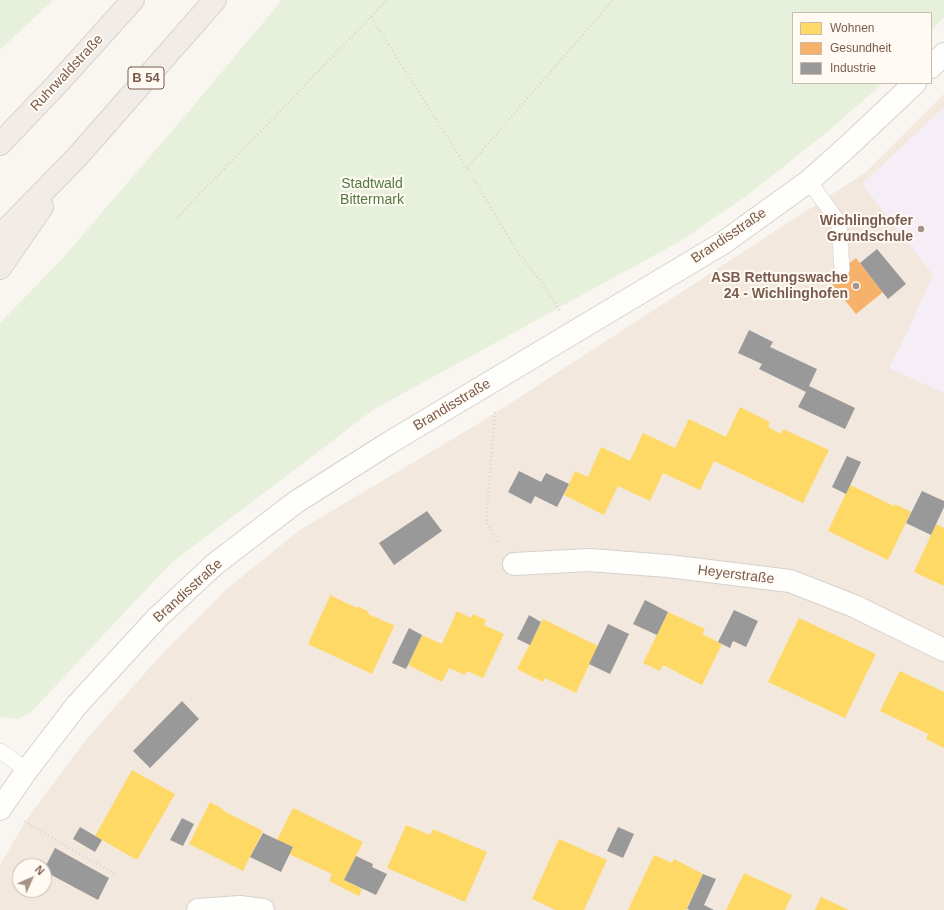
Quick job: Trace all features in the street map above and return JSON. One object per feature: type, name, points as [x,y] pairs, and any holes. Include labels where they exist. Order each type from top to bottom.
[{"type":"highway","name":"Ruhrwaldstraße","points":[[0,144],[60,81],[132,0]]},
{"type":"highway","name":"B 54","points":[[0,236],[77,157],[215,0]]},
{"type":"highway","points":[[0,268],[77,157]]},
{"type":"street","points":[[932,66],[944,54]]},
{"type":"street","name":"Brandisstraße","points":[[1,808],[27,770],[76,706],[118,658],[157,618],[215,564],[296,502],[389,443],[723,242],[809,181],[914,84]]},
{"type":"street","name":"Heyerstraße","points":[[514,564],[589,560],[668,566],[790,581],[854,606],[944,650]]},
{"type":"street","points":[[198,910],[240,907],[263,910]]},
{"type":"lane","points":[[809,181],[839,223],[842,269]]},
{"type":"lane","points":[[0,751],[27,770]]},
{"type":"path","points":[[177,218],[387,0]]},
{"type":"path","points":[[467,168],[614,0]]},
{"type":"path","points":[[371,17],[467,168],[515,248],[545,287],[573,332]]},
{"type":"path","points":[[484,385],[492,401],[495,412],[486,522],[514,564]]},
{"type":"path","points":[[1,808],[84,857],[113,872],[114,875]]},
{"type":"shaded area","points":[[944,94],[944,910],[0,910],[0,865],[25,822],[84,742],[162,654],[228,588],[300,530],[486,419],[866,172]]},
{"type":"shaded area","name":"Wichlinghofer Grundschule","points":[[944,107],[944,393],[889,368],[905,337],[933,275],[862,184]]},
{"type":"green space","points":[[0,0],[53,0],[0,50]]},
{"type":"green space","name":"Stadtwald Bittermark","points":[[282,0],[944,0],[944,17],[932,30],[932,12],[792,12],[792,84],[882,84],[832,128],[749,194],[682,240],[373,410],[170,564],[33,710],[19,719],[0,717],[0,323],[63,258]]},
{"type":"building: Wohnen","points":[[740,407],[770,422],[768,427],[781,434],[783,429],[829,450],[803,503],[714,461],[700,490],[663,473],[650,501],[618,486],[604,515],[564,495],[575,471],[588,477],[601,447],[630,461],[643,433],[675,448],[689,419],[726,437]]},
{"type":"building: Wohnen","points":[[850,485],[894,506],[895,504],[911,512],[888,560],[828,531]]},
{"type":"building: Wohnen","points":[[936,524],[944,528],[944,586],[914,572]]},
{"type":"building: Wohnen","points":[[331,594],[332,596],[357,608],[357,606],[369,612],[368,614],[393,625],[395,624],[372,674],[308,644]]},
{"type":"building: Wohnen","points":[[457,611],[471,618],[473,614],[486,620],[484,625],[504,634],[483,678],[467,671],[465,675],[449,668],[442,682],[408,665],[422,635],[442,644]]},
{"type":"building: Wohnen","points":[[668,612],[705,629],[702,634],[722,644],[702,685],[663,665],[660,671],[643,663]]},
{"type":"building: Wohnen","points":[[799,618],[876,654],[845,718],[768,682]]},
{"type":"building: Wohnen","points":[[543,619],[598,646],[576,693],[545,678],[543,682],[517,669]]},
{"type":"building: Wohnen","points":[[900,671],[944,692],[944,748],[926,739],[928,734],[880,711]]},
{"type":"building: Wohnen","points":[[132,770],[175,794],[137,860],[95,836]]},
{"type":"building: Wohnen","points":[[210,802],[223,809],[222,810],[263,831],[243,871],[189,844]]},
{"type":"building: Wohnen","points":[[293,808],[363,842],[344,880],[362,889],[359,896],[329,881],[332,874],[289,854],[293,847],[277,840]]},
{"type":"building: Wohnen","points":[[406,825],[430,835],[433,829],[487,852],[465,902],[387,868]]},
{"type":"building: Wohnen","points":[[559,839],[607,860],[584,910],[556,910],[532,899]]},
{"type":"building: Wohnen","points":[[654,855],[672,863],[674,859],[703,874],[686,910],[628,910]]},
{"type":"building: Wohnen","points":[[744,873],[792,895],[785,910],[726,910]]},
{"type":"building: Wohnen","points":[[821,897],[849,910],[815,910]]},
{"type":"building: Gesundheit","name":"ASB Rettungswache 24 - Wichlinghofen","points":[[856,258],[883,292],[856,314],[828,279]]},
{"type":"building: Industrie","points":[[877,249],[906,284],[888,299],[860,263]]},
{"type":"building: Industrie","points":[[749,330],[773,342],[770,347],[817,369],[809,386],[855,408],[845,429],[798,407],[806,392],[759,369],[762,364],[738,353]]},
{"type":"building: Industrie","points":[[847,456],[861,462],[846,494],[832,487]]},
{"type":"building: Industrie","points":[[519,471],[541,482],[546,473],[569,484],[557,507],[535,496],[531,504],[508,492]]},
{"type":"building: Industrie","points":[[922,491],[944,501],[944,507],[931,535],[906,523]]},
{"type":"building: Industrie","points":[[427,511],[442,531],[394,565],[379,543]]},
{"type":"building: Industrie","points":[[645,600],[668,612],[657,635],[633,624]]},
{"type":"building: Industrie","points":[[734,610],[758,621],[746,647],[733,641],[730,648],[718,642]]},
{"type":"building: Industrie","points":[[529,615],[541,622],[530,645],[517,639]]},
{"type":"building: Industrie","points":[[608,624],[629,634],[610,674],[589,664]]},
{"type":"building: Industrie","points":[[409,628],[422,635],[406,669],[392,663]]},
{"type":"building: Industrie","points":[[182,701],[199,719],[150,768],[133,751]]},
{"type":"building: Industrie","points":[[182,818],[194,824],[183,846],[170,840]]},
{"type":"building: Industrie","points":[[80,827],[102,840],[95,852],[73,839]]},
{"type":"building: Industrie","points":[[618,827],[634,834],[623,858],[607,851]]},
{"type":"building: Industrie","points":[[263,833],[293,847],[281,872],[250,857]]},
{"type":"building: Industrie","points":[[55,848],[109,878],[98,900],[52,875],[52,858],[50,858]]},
{"type":"building: Industrie","points":[[356,856],[373,864],[372,867],[387,874],[376,895],[344,880]]},
{"type":"building: Industrie","points":[[703,874],[716,879],[704,905],[714,910],[687,909]]},
{"type":"place","name":"Wichlinghofer Grundschule","points":[[921,229]]},
{"type":"place","name":"ASB Rettungswache 24 - Wichlinghofen","points":[[856,286]]}]
